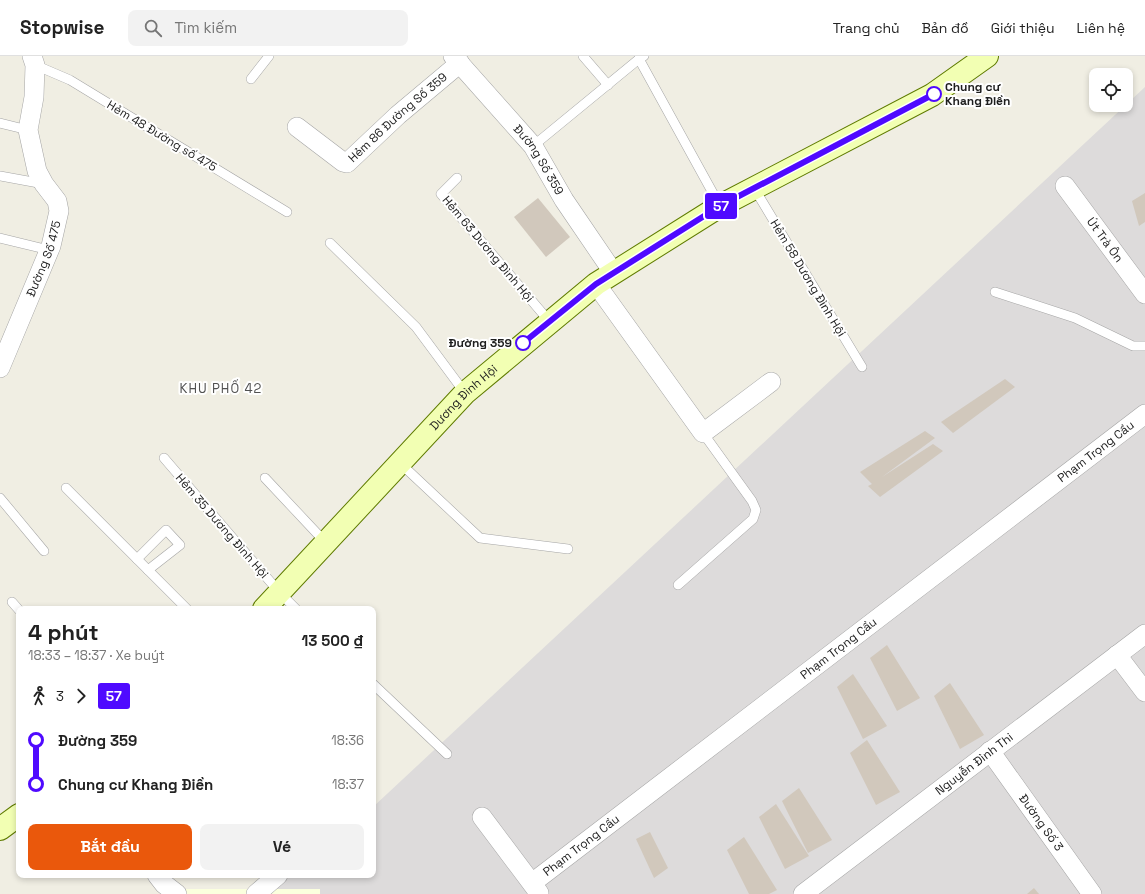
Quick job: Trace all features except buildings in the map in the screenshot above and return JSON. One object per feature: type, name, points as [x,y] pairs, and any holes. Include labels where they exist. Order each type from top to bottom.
[{"type":"street","name":"Dương Đình Hội","points":[[267,606],[465,393],[549,321],[605,278],[720,206],[932,95],[976,59]]},
{"type":"street","name":"Đường Số 475","points":[[0,368],[49,250],[59,211],[56,202],[37,172],[28,130],[34,97],[34,60]]},
{"type":"street","name":"Hẻm 86 Đường Số 359","points":[[297,127],[343,162],[347,163],[457,60]]},
{"type":"street","name":"Đường Số 359","points":[[457,60],[533,146],[564,200],[605,278],[702,433]]},
{"type":"street","name":"Út Trà Ôn","points":[[1065,186],[1145,294]]},
{"type":"street","points":[[702,433],[771,382]]},
{"type":"street","name":"Phạm Trọng Cầu","points":[[536,889],[1145,414]]},
{"type":"street","name":"Nguyễn Đình Thi","points":[[803,894],[1145,634]]},
{"type":"street","points":[[1117,655],[1145,692]]},
{"type":"street","name":"Đường Số 3","points":[[990,751],[1092,894]]},
{"type":"street","points":[[0,829],[16,817]]},
{"type":"street","points":[[482,817],[536,889]]},
{"type":"street","points":[[256,894],[275,878]]},
{"type":"lane","points":[[251,79],[269,56]]},
{"type":"lane","points":[[583,56],[608,85]]},
{"type":"lane","points":[[533,146],[641,58],[720,206]]},
{"type":"lane","name":"Hẻm 48 Đường số 475","points":[[34,60],[70,80],[287,212]]},
{"type":"lane","points":[[0,123],[28,130]]},
{"type":"lane","points":[[0,176],[44,184]]},
{"type":"lane","name":"Hẻm 63 Dương Đình Hội","points":[[457,178],[441,194],[549,321]]},
{"type":"lane","name":"Hẻm 58 Dương Đình Hội","points":[[754,188],[862,367]]},
{"type":"lane","points":[[0,238],[49,250]]},
{"type":"lane","points":[[330,243],[416,327],[465,393]]},
{"type":"lane","points":[[995,292],[1075,318],[1134,346],[1145,346]]},
{"type":"lane","points":[[678,585],[753,519],[756,510],[752,501],[702,433]]},
{"type":"lane","name":"Hẻm 35 Dương Đình Hội","points":[[164,458],[280,593],[293,606]]},
{"type":"lane","points":[[400,463],[480,538],[568,549]]},
{"type":"lane","points":[[265,478],[326,543]]},
{"type":"lane","points":[[66,488],[184,606]]},
{"type":"lane","points":[[0,498],[44,551]]},
{"type":"lane","points":[[137,559],[166,530],[180,545],[148,570]]},
{"type":"lane","points":[[12,602],[16,607]]},
{"type":"lane","points":[[376,687],[448,754]]},
{"type":"shaded area","points":[[1145,87],[1145,894],[268,894],[287,878],[376,878],[376,804],[1118,112],[1133,112],[1133,98]]},
{"type":"shaded area","points":[[184,889],[320,889],[320,894],[184,894]]},
{"type":"bus line","name":"57","points":[[523,343],[613,272],[720,206],[934,94]]},
{"type":"place","name":"Chung cư Khang Điền","points":[[934,94]]},
{"type":"place","name":"Đường 359","points":[[523,343]]},
{"type":"district","name":"KHU PHỐ 42","points":[[221,388]]}]
